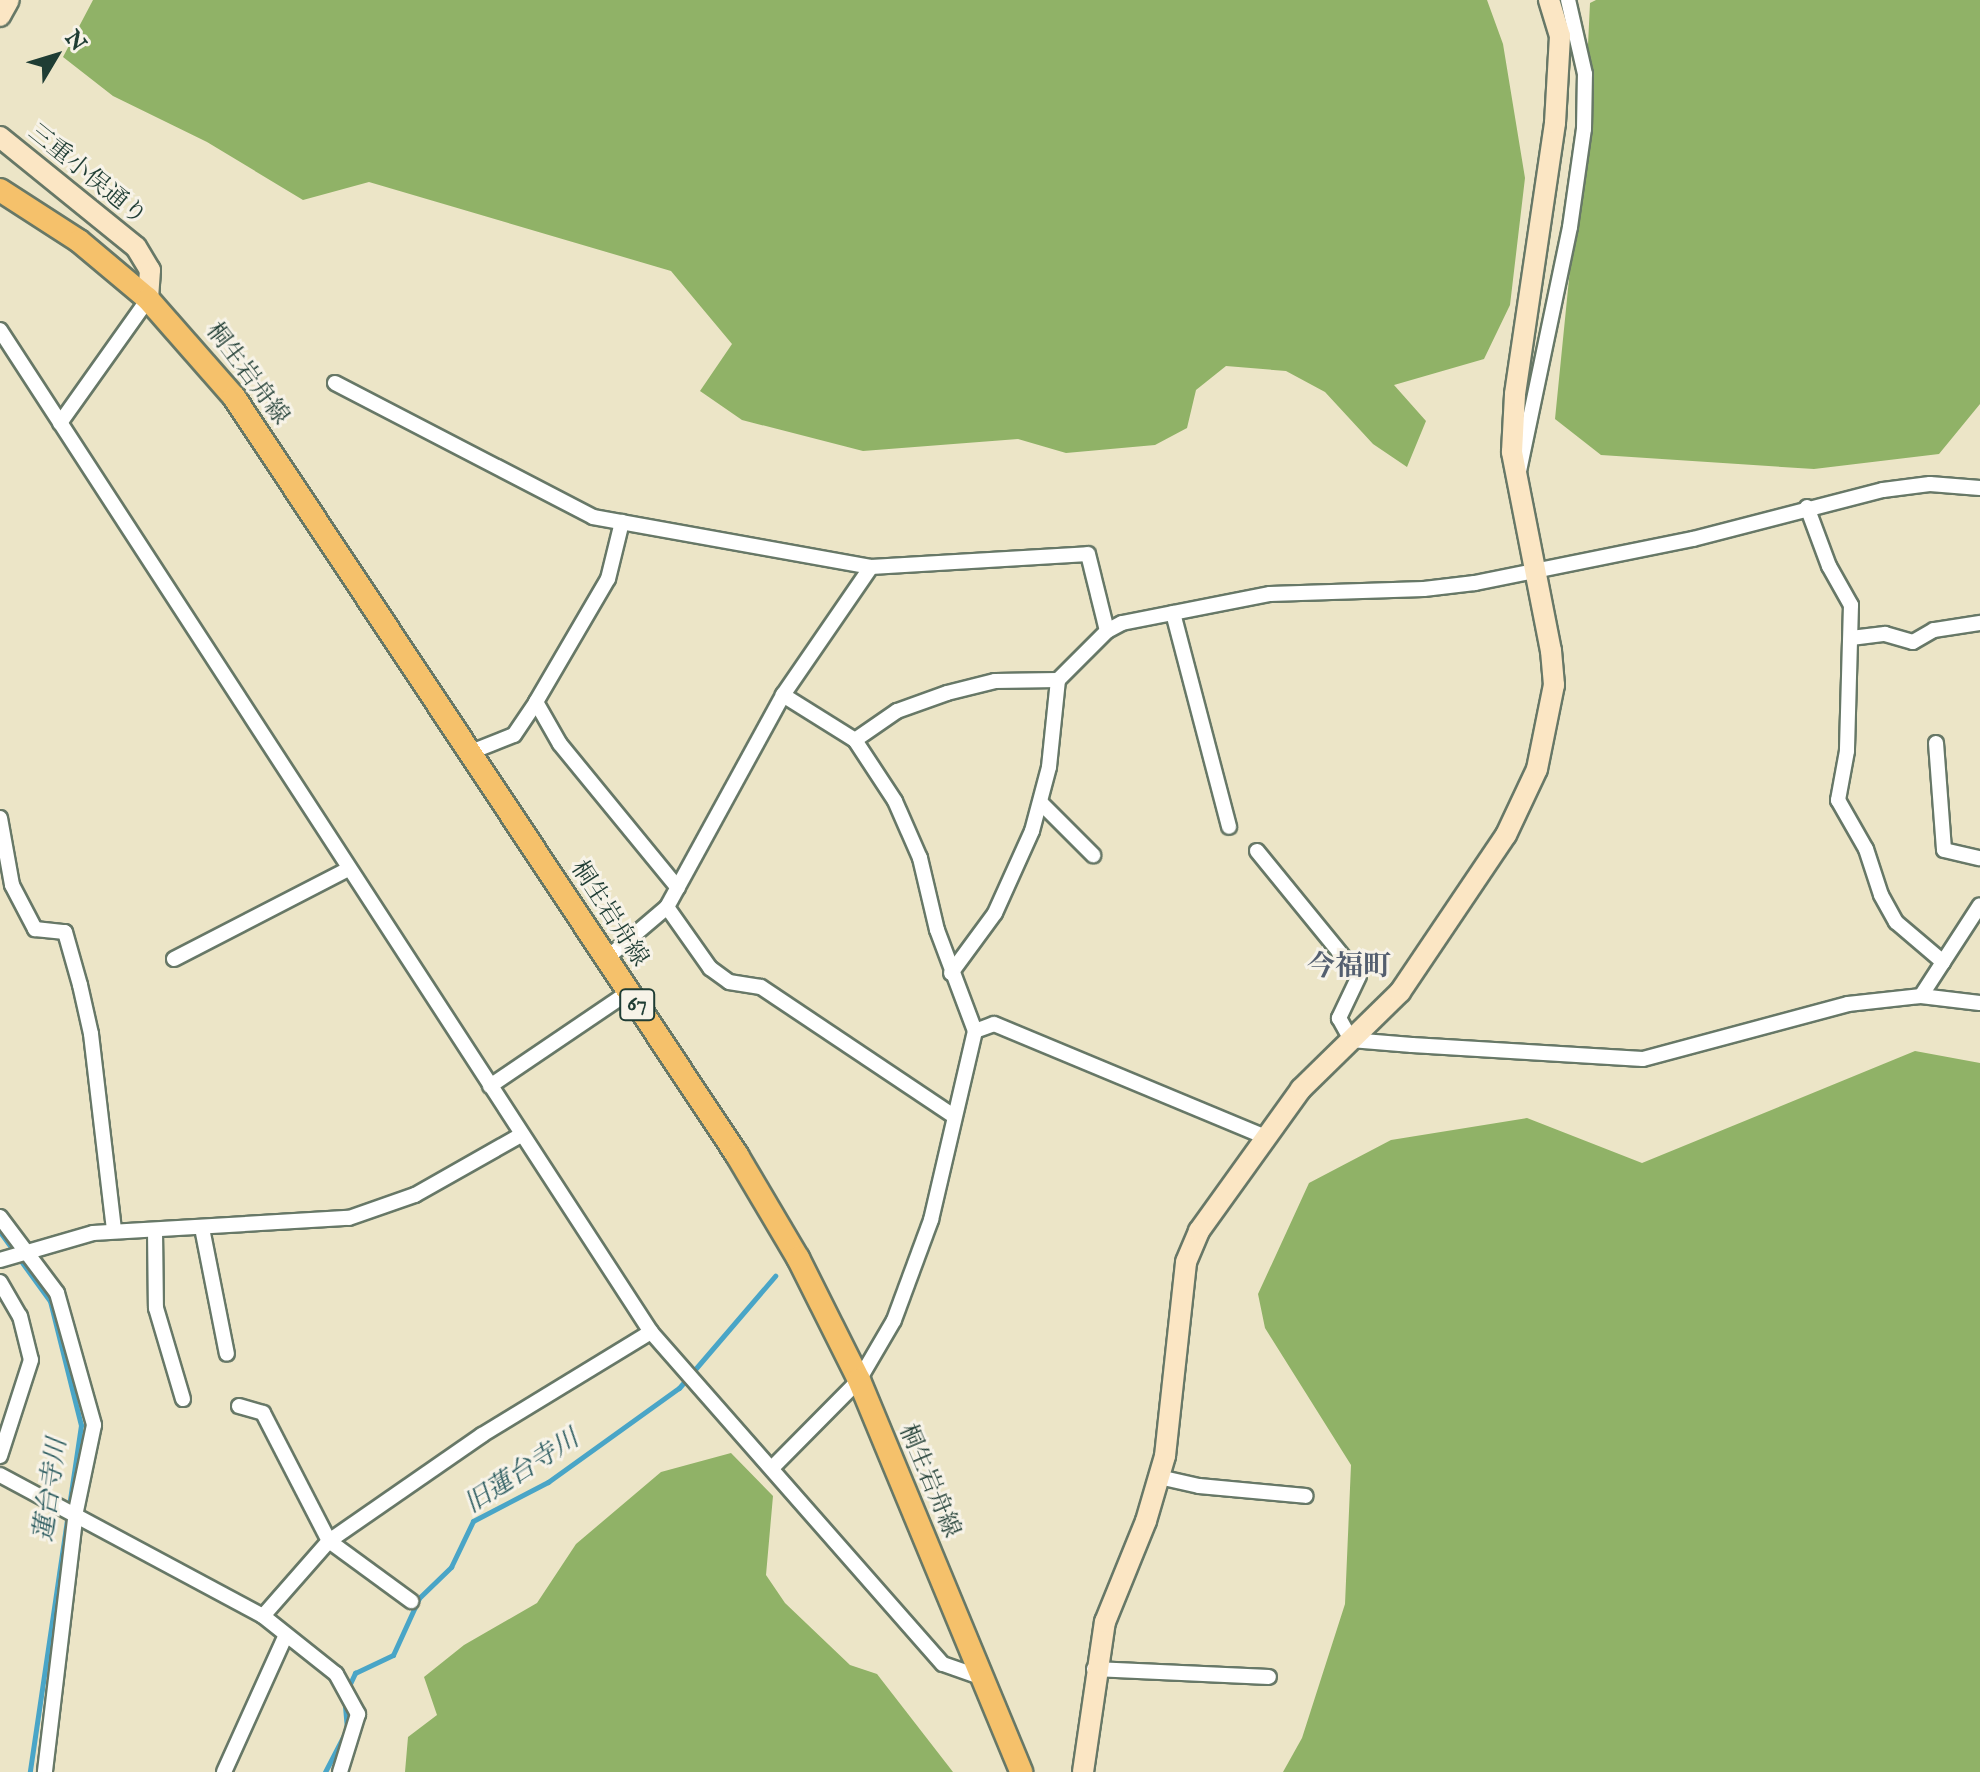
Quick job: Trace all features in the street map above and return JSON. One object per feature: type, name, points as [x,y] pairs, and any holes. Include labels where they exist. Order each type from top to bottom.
[{"type":"main road","name":"桐生岩舟線","points":[[0,190],[79,241],[148,299],[182,332],[267,442],[770,1209],[859,1380],[1021,1772]]},
{"type":"street","points":[[0,16],[9,0]]},
{"type":"street","points":[[1083,1772],[1094,1669],[1105,1622],[1159,1477],[1186,1262],[1218,1200],[1263,1136],[1351,1040],[1400,992],[1506,835],[1537,769],[1554,685],[1516,484],[1515,394],[1555,123],[1560,36],[1549,0]]},
{"type":"street","points":[[1516,484],[1562,269],[1584,129],[1585,74],[1568,0]]},
{"type":"street","name":"三重小俣通り","points":[[0,137],[136,247],[150,270],[148,299]]},
{"type":"street","points":[[60,423],[148,299]]},
{"type":"street","points":[[0,330],[651,1332],[774,1466],[943,1664],[983,1678]]},
{"type":"street","points":[[335,383],[593,517],[871,567],[1088,554],[1107,631]]},
{"type":"street","points":[[951,973],[995,913],[1041,803],[1058,680],[1107,631],[1173,613],[1270,594],[1424,589],[1532,571],[1693,539],[1807,507],[1930,484],[1980,488]]},
{"type":"street","points":[[1807,507],[1829,566],[1851,605],[1847,751],[1838,800],[1866,849],[1896,922],[1943,962]]},
{"type":"street","points":[[471,752],[514,735],[536,702],[608,579],[622,522]]},
{"type":"street","points":[[607,958],[667,907],[783,695],[871,567]]},
{"type":"street","points":[[1173,613],[1229,827]]},
{"type":"street","points":[[1851,638],[1885,634],[1913,642],[1934,630],[1980,623]]},
{"type":"street","points":[[855,740],[897,711],[947,693],[995,681],[1058,680]]},
{"type":"street","points":[[774,1466],[859,1380],[894,1320],[931,1220],[975,1031],[951,973],[920,858],[895,801],[855,740],[783,695]]},
{"type":"street","points":[[536,702],[560,744],[678,888]]},
{"type":"street","points":[[1936,743],[1944,850],[1980,858]]},
{"type":"street","points":[[1041,803],[1093,855]]},
{"type":"street","points":[[0,818],[12,885],[35,929],[65,932],[80,985],[91,1034],[114,1231]]},
{"type":"street","points":[[1257,851],[1359,976],[1339,1018],[1351,1040]]},
{"type":"street","points":[[174,959],[348,869]]},
{"type":"street","points":[[1921,996],[1980,905]]},
{"type":"street","points":[[667,907],[710,968],[729,982],[761,987],[954,1116]]},
{"type":"street","points":[[490,1086],[629,992]]},
{"type":"street","points":[[1351,1040],[1643,1059],[1848,1004],[1921,996],[1980,1003]]},
{"type":"street","points":[[975,1031],[994,1024],[1263,1136]]},
{"type":"street","points":[[0,1260],[114,1231],[349,1218],[415,1195],[521,1135]]},
{"type":"street","points":[[0,1217],[57,1293],[94,1425],[76,1511],[45,1772]]},
{"type":"street","points":[[202,1228],[227,1354]]},
{"type":"street","points":[[155,1231],[156,1308],[183,1399]]},
{"type":"street","points":[[0,1282],[20,1316],[31,1360],[0,1456]]},
{"type":"street","points":[[263,1616],[329,1541],[482,1435],[651,1332]]},
{"type":"street","points":[[239,1406],[263,1413],[329,1541],[411,1601]]},
{"type":"street","points":[[0,1475],[76,1511],[263,1616],[336,1674],[358,1714],[340,1772]]},
{"type":"street","points":[[1159,1477],[1211,1488],[1306,1496]]},
{"type":"street","points":[[224,1772],[286,1635]]},
{"type":"street","points":[[1094,1669],[1269,1677]]},
{"type":"green space","points":[[93,0],[1487,0],[1503,44],[1525,178],[1510,305],[1484,359],[1394,385],[1426,421],[1407,467],[1373,444],[1325,392],[1286,371],[1226,366],[1196,390],[1187,428],[1155,445],[1066,453],[1018,439],[863,451],[742,420],[700,391],[732,344],[671,271],[369,182],[303,200],[207,142],[113,96],[63,57]]},
{"type":"green space","points":[[1596,0],[1980,0],[1980,404],[1939,454],[1814,469],[1601,455],[1555,419],[1584,129],[1590,3]]},
{"type":"green space","points":[[1915,1051],[1980,1063],[1980,1772],[1283,1772],[1302,1738],[1345,1604],[1351,1465],[1265,1328],[1258,1294],[1309,1183],[1391,1140],[1527,1118],[1642,1163]]},
{"type":"green space","points":[[731,1453],[773,1496],[766,1575],[785,1603],[850,1665],[877,1674],[953,1772],[405,1772],[408,1737],[437,1715],[424,1677],[464,1645],[537,1603],[576,1544],[661,1472]]},
{"type":"waterway","name":"蓮台寺川","points":[[0,1232],[50,1301],[81,1425],[30,1772]]},
{"type":"waterway","name":"旧蓮台寺川","points":[[348,1688],[355,1673],[393,1655],[419,1598],[451,1567],[473,1521],[548,1482],[679,1388],[775,1276]]},
{"type":"waterway","name":"旧蓮台寺川","points":[[325,1772],[347,1729],[344,1697]]},
{"type":"district","name":"今福町","points":[[1349,968]]}]
